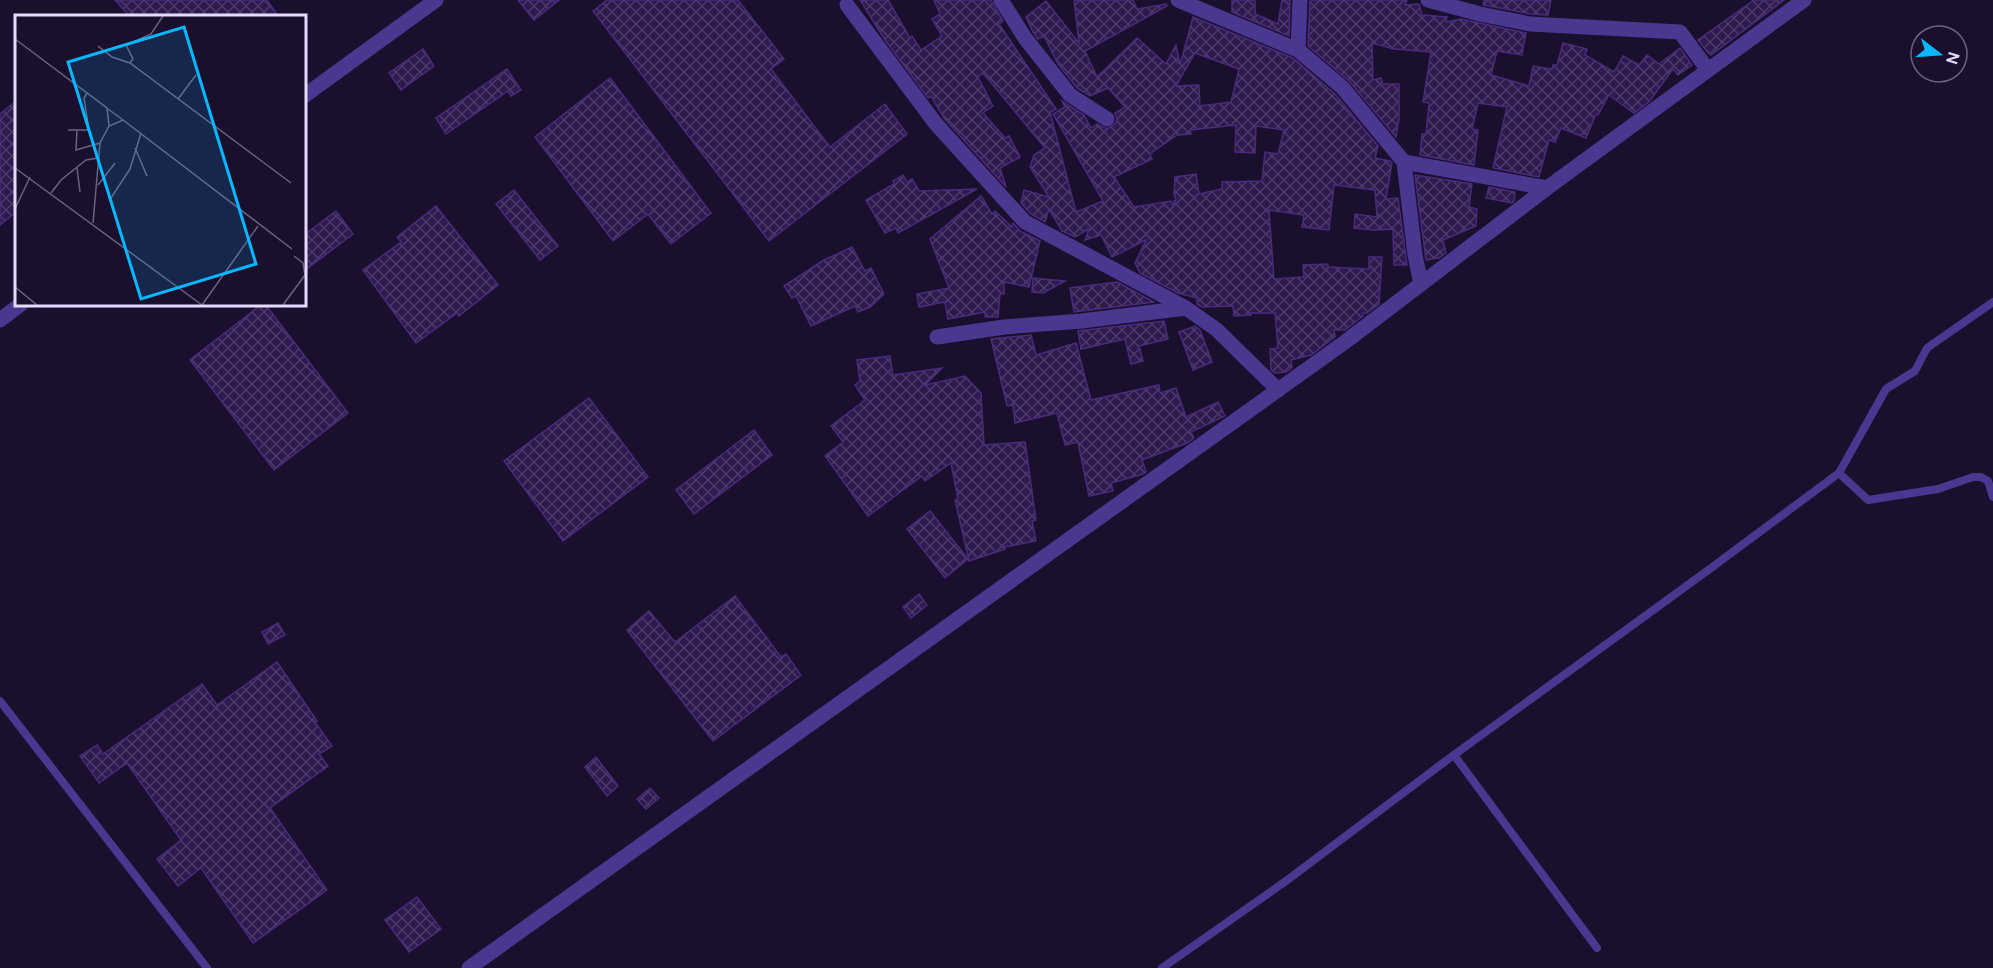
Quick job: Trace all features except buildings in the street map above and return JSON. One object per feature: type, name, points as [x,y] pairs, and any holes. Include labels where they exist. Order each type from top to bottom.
[{"type":"street","points":[[306,95],[436,0]]},
{"type":"street","points":[[1001,0],[1025,38],[1070,95],[1107,119]]},
{"type":"street","points":[[1298,50],[1300,0]]},
{"type":"street","points":[[1428,0],[1530,24],[1680,32],[1708,70]]},
{"type":"street","points":[[469,968],[1345,342],[1547,188],[1804,0]]},
{"type":"street","points":[[1187,1],[1298,50],[1342,87],[1404,162],[1415,255],[1421,284]]},
{"type":"street","points":[[847,5],[936,124],[1026,222],[1186,308],[1217,330],[1278,390]]},
{"type":"street","points":[[1404,162],[1547,188]]},
{"type":"street","points":[[0,320],[18,306]]},
{"type":"street","points":[[937,338],[1004,327],[1082,321],[1186,308]]},
{"type":"lane","points":[[1162,968],[1286,880],[1839,473],[1886,389],[1915,371],[1927,348],[1993,302]]},
{"type":"lane","points":[[1839,473],[1868,500],[1938,489],[1973,477],[1981,477],[1988,481],[1993,497]]},
{"type":"lane","points":[[0,701],[207,968]]},
{"type":"lane","points":[[1454,755],[1598,948]]}]
